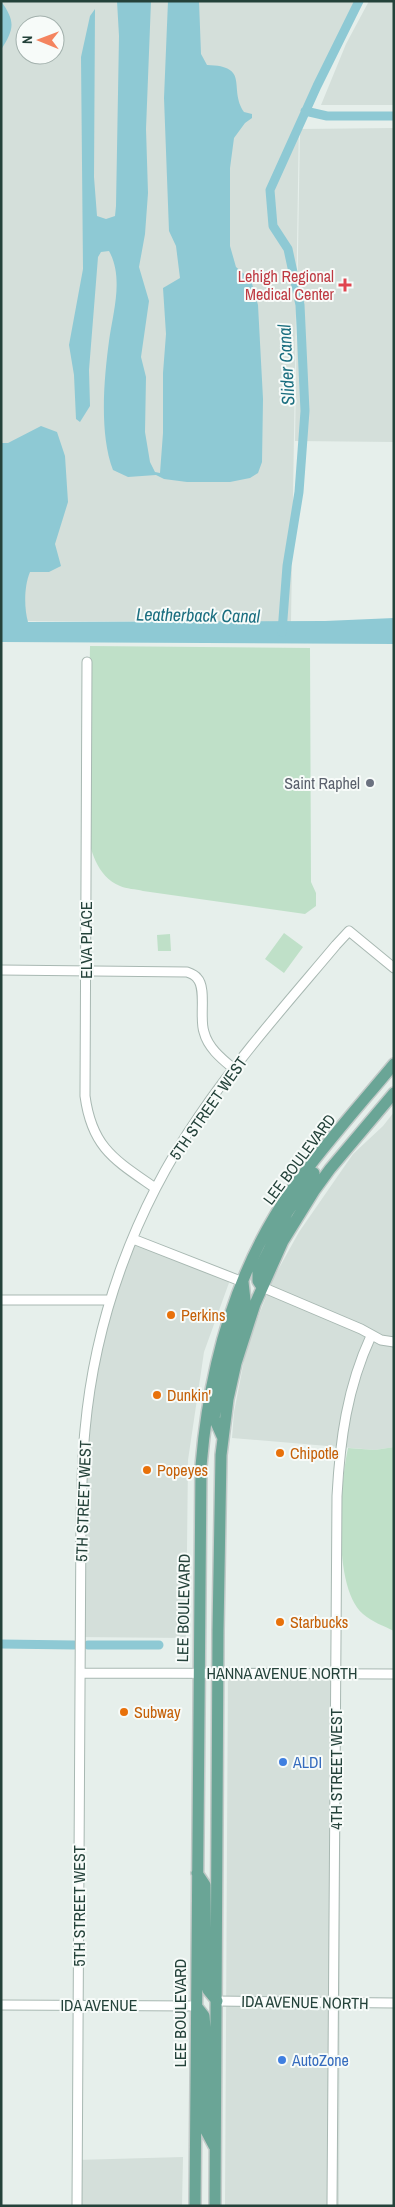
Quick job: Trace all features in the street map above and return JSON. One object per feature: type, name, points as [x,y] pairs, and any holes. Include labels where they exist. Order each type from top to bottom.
[{"type":"main road","name":"LEE BOULEVARD","points":[[195,2206],[198,1673],[203,1433],[217,1358],[227,1323],[243,1282],[278,1211],[294,1188],[394,1064]]},
{"type":"main road","name":"LEE BOULEVARD","points":[[215,2206],[218,1673],[223,1438],[228,1399],[236,1363],[262,1287],[283,1241],[314,1191],[394,1093]]},
{"type":"main road","points":[[262,1287],[258,1281],[258,1272],[287,1213],[326,1154],[328,1145]]},
{"type":"main road","points":[[223,1438],[214,1418],[225,1364],[245,1300],[243,1282]]},
{"type":"main road","points":[[197,1872],[206,1884],[206,1982],[208,1990],[217,2001]]},
{"type":"main road","points":[[196,2006],[204,2016],[205,2028],[205,2128],[215,2147]]},
{"type":"street","name":"ELVA PLACE","points":[[88,662],[84,1085],[90,1123],[99,1141],[113,1158],[155,1188]]},
{"type":"street","name":"5TH STREET WEST","points":[[77,2206],[81,1517],[85,1429],[98,1348],[110,1300],[155,1188],[199,1116],[234,1068],[349,931],[394,968]]},
{"type":"street","points":[[1,970],[187,972],[197,977],[202,987],[202,1018],[208,1043],[234,1068]]},
{"type":"street","points":[[133,1239],[243,1282]]},
{"type":"street","points":[[262,1287],[360,1329],[371,1336],[394,1342]]},
{"type":"street","points":[[1,1300],[110,1300]]},
{"type":"street","name":"4TH STREET WEST","points":[[332,2206],[335,2003],[337,1496],[340,1447],[348,1398],[363,1353],[371,1336]]},
{"type":"street","name":"HANNA AVENUE NORTH","points":[[81,1673],[394,1674]]},
{"type":"street","name":"IDA AVENUE NORTH","points":[[217,2001],[394,2003]]},
{"type":"street","name":"IDA AVENUE","points":[[1,2005],[196,2006]]},
{"type":"shaded area","points":[[1,1],[364,1],[299,121],[291,622],[1,621]]},
{"type":"shaded area","points":[[369,1],[394,1],[394,105],[321,105],[346,44]]},
{"type":"shaded area","name":"Lehigh Regional Medical Center","points":[[394,128],[394,442],[295,441],[300,129]]},
{"type":"shaded area","points":[[394,1112],[394,1447],[375,1450],[232,1438],[234,1412],[247,1345],[274,1277],[299,1232],[353,1154],[383,1126]]},
{"type":"shaded area","points":[[137,1238],[230,1280],[204,1352],[188,1460],[186,1638],[77,1637],[85,1396],[115,1285]]},
{"type":"shaded area","points":[[228,1667],[341,1669],[339,2206],[225,2206]]},
{"type":"shaded area","points":[[183,2157],[182,2206],[76,2206],[76,2160]]},
{"type":"green space","points":[[90,646],[310,648],[311,882],[316,893],[316,906],[305,914],[143,891],[122,887],[105,876],[92,853],[87,827]]},
{"type":"green space","points":[[284,933],[303,947],[284,973],[265,959]]},
{"type":"green space","points":[[170,934],[171,951],[158,951],[157,935]]},
{"type":"green space","points":[[394,1447],[394,1631],[367,1617],[353,1601],[346,1582],[343,1560],[341,1510],[348,1448],[375,1450]]},
{"type":"water","points":[[1,1],[6,8],[12,26],[1,50]]},
{"type":"water","points":[[117,1],[151,1],[146,129],[148,193],[145,234],[139,267],[149,301],[141,357],[146,377],[145,432],[150,462],[155,472],[160,473],[163,433],[163,373],[166,334],[163,288],[180,278],[176,246],[169,231],[164,98],[168,1],[199,1],[201,54],[207,65],[221,66],[229,69],[234,74],[240,103],[244,112],[252,114],[252,118],[245,123],[234,138],[230,168],[230,246],[236,267],[251,280],[258,305],[263,399],[262,462],[258,473],[250,478],[230,482],[187,482],[164,479],[156,475],[128,477],[113,470],[104,423],[104,389],[107,356],[117,284],[116,272],[109,251],[101,252],[98,257],[89,370],[90,406],[80,422],[76,419],[74,375],[69,345],[83,269],[81,57],[90,16],[95,9],[94,177],[97,216],[106,219],[115,216],[116,206],[119,36]]},
{"type":"water","points":[[41,426],[57,432],[65,456],[68,502],[55,544],[61,566],[49,572],[30,572],[28,578],[25,597],[28,622],[325,621],[394,618],[394,644],[1,642],[1,443],[8,443]]},
{"type":"waterway","name":"Slider Canal","points":[[282,632],[287,566],[299,492],[305,411],[300,305],[288,249],[273,226],[270,190],[317,86],[359,1]]},
{"type":"waterway","points":[[305,111],[327,116],[394,116]]},
{"type":"waterway","points":[[1,1644],[74,1645]]},
{"type":"waterway","points":[[88,1645],[159,1645]]},
{"type":"place","name":"Lehigh Regional Medical Center","points":[[345,285]]},
{"type":"place","name":"Saint Raphel","points":[[370,783]]},
{"type":"place","name":"Perkins","points":[[171,1315]]},
{"type":"place","name":"Dunkin'","points":[[157,1395]]},
{"type":"place","name":"Chipotle","points":[[280,1453]]},
{"type":"place","name":"Popeyes","points":[[147,1470]]},
{"type":"place","name":"Starbucks","points":[[280,1622]]},
{"type":"place","name":"Subway","points":[[124,1712]]},
{"type":"place","name":"ALDI","points":[[283,1762]]},
{"type":"place","name":"AutoZone","points":[[282,2060]]},
{"type":"water label","name":"Leatherback Canal","points":[[198,615]]}]
